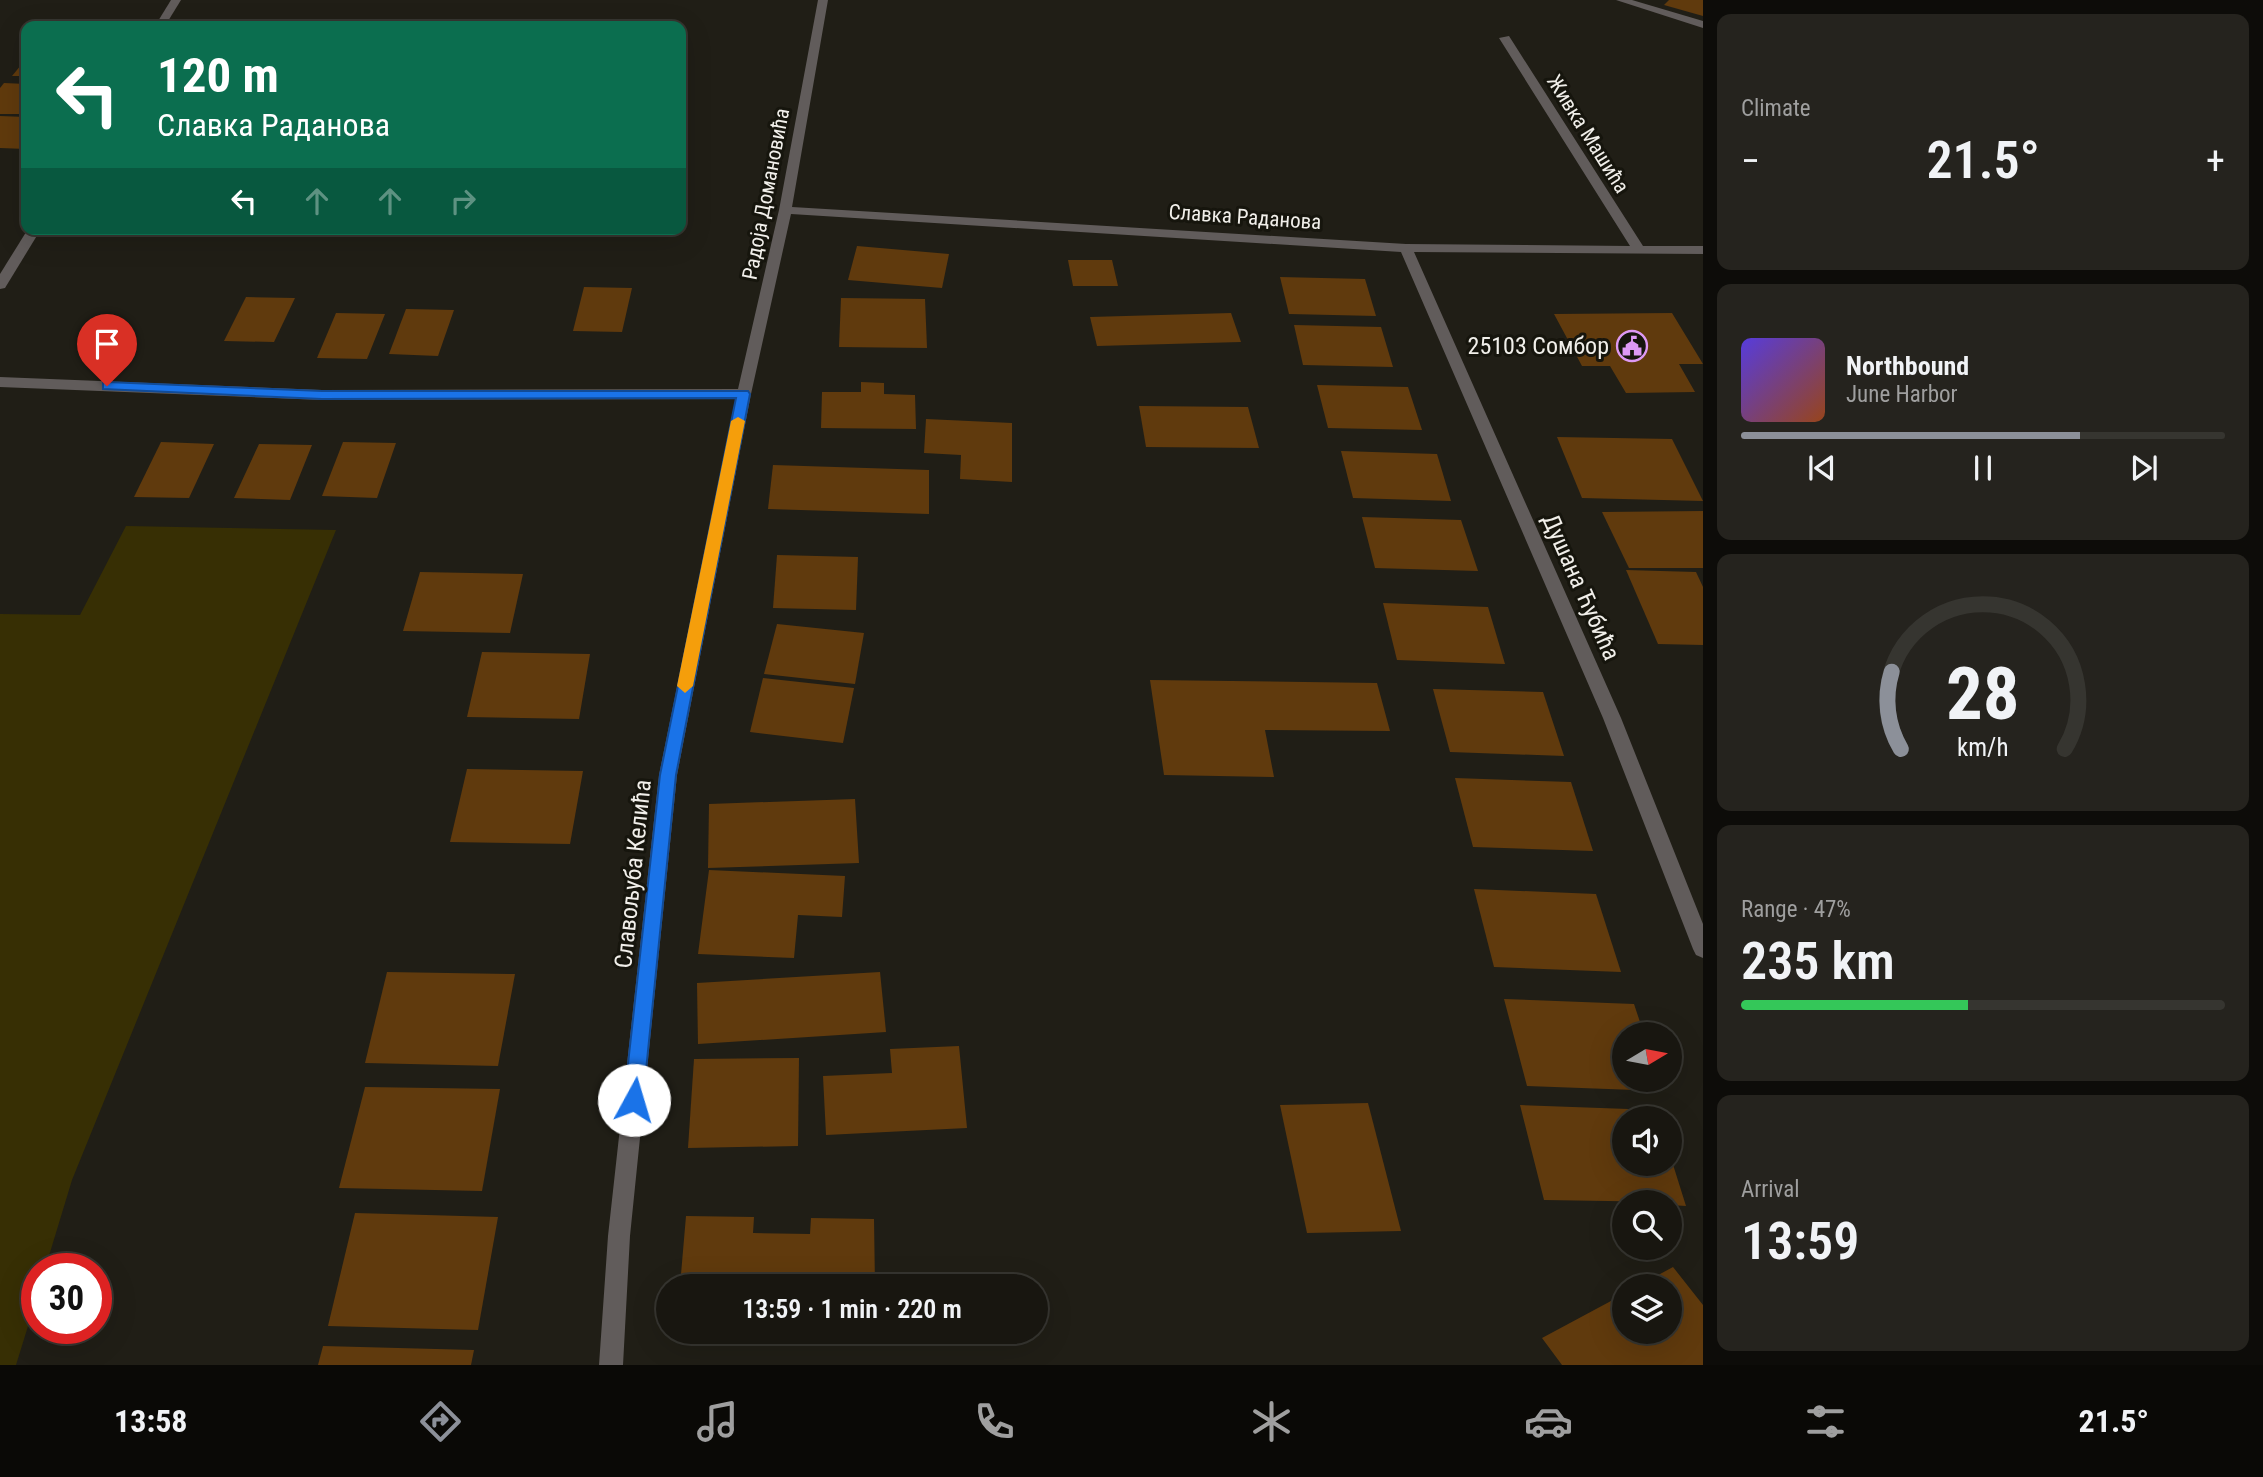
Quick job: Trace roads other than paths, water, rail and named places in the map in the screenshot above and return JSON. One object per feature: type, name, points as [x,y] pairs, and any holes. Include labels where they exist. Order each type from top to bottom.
[{"type":"street","points":[[163,21],[176,0]]},
{"type":"street","name":"Радоја Домановића","points":[[744,394],[785,210],[823,0]]},
{"type":"street","points":[[1621,0],[1703,25]]},
{"type":"street","name":"Живка Машића","points":[[1506,38],[1639,250]]},
{"type":"street","name":"Славка Раданова","points":[[785,210],[1406,248],[1703,250]]},
{"type":"street","points":[[0,285],[31,235]]},
{"type":"street","points":[[1688,249],[1703,236]]},
{"type":"street","name":"Душана Ћубића","points":[[1406,248],[1612,719],[1703,949]]},
{"type":"street","points":[[0,382],[322,395],[744,394]]},
{"type":"street","name":"Славољуба Келића","points":[[611,1365],[619,1236],[668,775],[744,394]]},
{"type":"place","name":"25103 Сомбор","points":[[1632,346]]}]
